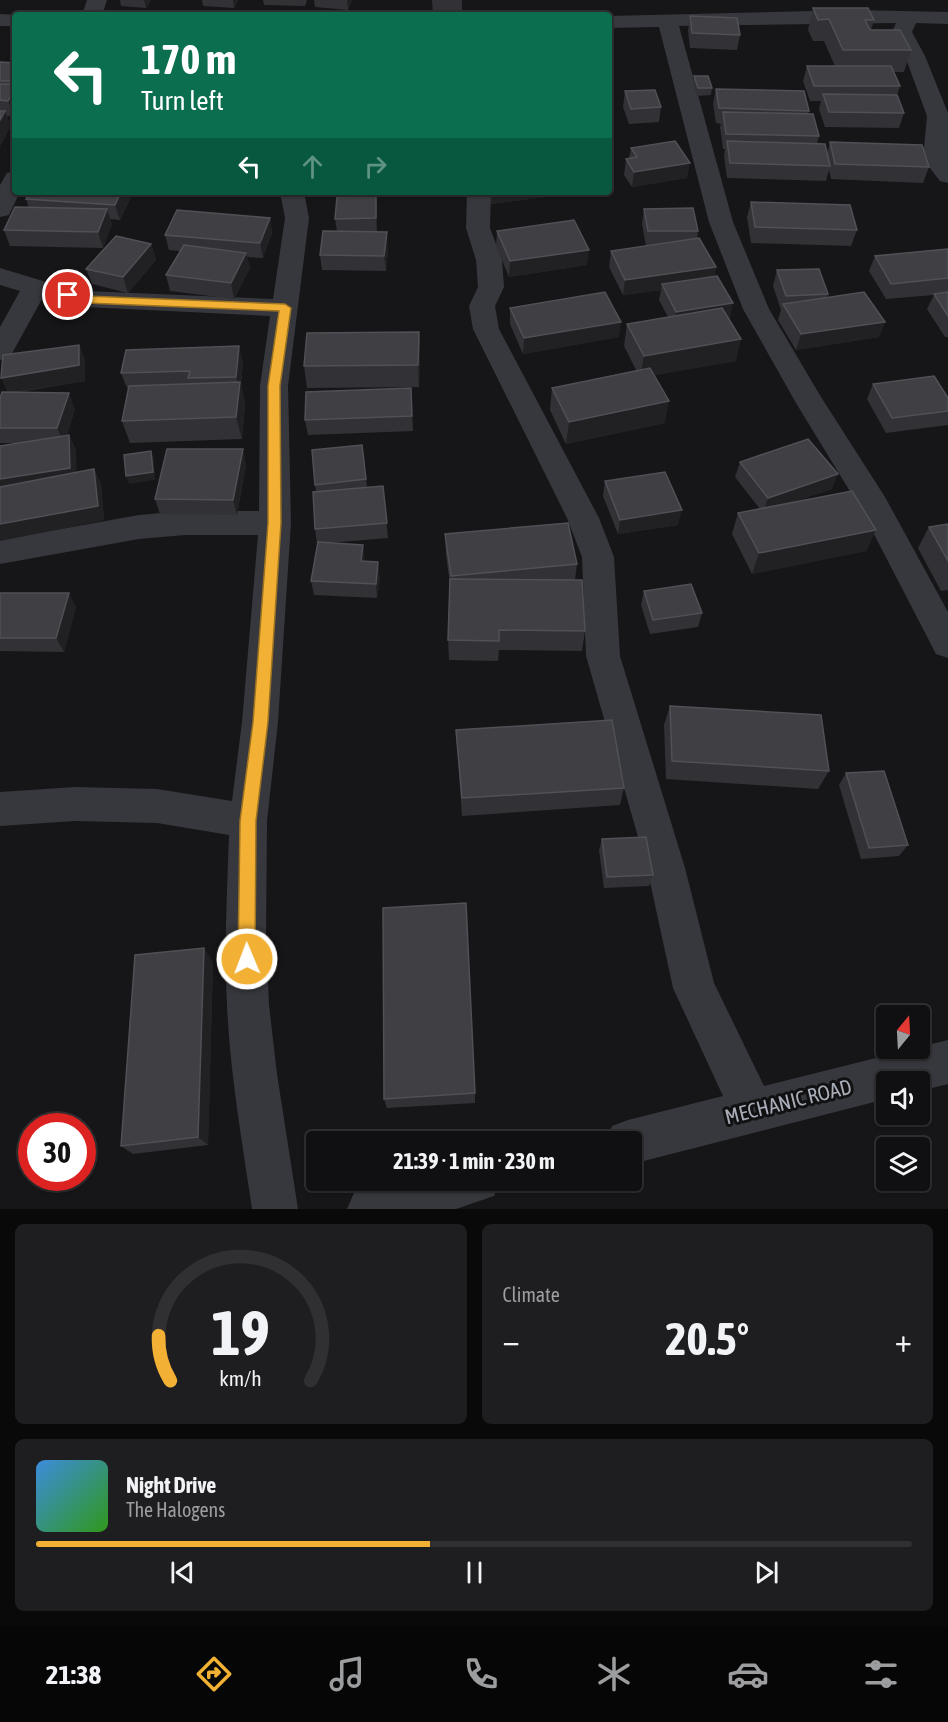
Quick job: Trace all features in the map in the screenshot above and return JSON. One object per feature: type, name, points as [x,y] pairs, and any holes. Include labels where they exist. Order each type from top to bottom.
[{"type":"street","points":[[612,22],[855,16],[948,18]]},
{"type":"street","points":[[908,17],[902,32],[915,56],[938,116],[935,159],[948,176]]},
{"type":"street","points":[[668,21],[721,222],[756,309],[810,403],[874,505],[948,644]]},
{"type":"street","points":[[0,210],[12,184]]},
{"type":"street","points":[[275,1209],[255,1074],[248,1005],[246,936],[248,821],[260,722],[275,523],[274,386],[297,218],[293,195]]},
{"type":"street","points":[[478,195],[478,228],[489,260],[491,287],[482,306],[486,329],[583,518],[598,557],[603,656],[666,868],[694,988],[752,1109]]},
{"type":"street","points":[[0,276],[35,288],[86,299],[285,308]]},
{"type":"street","points":[[0,351],[35,288]]},
{"type":"street","points":[[0,552],[139,526],[185,523],[275,523]]},
{"type":"street","points":[[0,809],[75,804],[157,806],[248,821]]},
{"type":"street","name":"MECHANIC ROAD","points":[[642,1138],[752,1109],[948,1062]]},
{"type":"street","points":[[370,1209],[436,1191]]},
{"type":"building","points":[[813,8],[868,8],[874,20],[865,20],[870,30],[900,30],[911,50],[843,50],[829,19],[818,20]]},
{"type":"building","points":[[690,16],[737,18],[740,35],[692,33]]},
{"type":"building","points":[[0,62],[12,63],[12,81],[0,81]]},
{"type":"building","points":[[807,66],[891,66],[900,86],[814,86]]},
{"type":"building","points":[[694,76],[708,76],[712,88],[698,88]]},
{"type":"building","points":[[0,84],[12,84],[12,94],[8,101],[0,100]]},
{"type":"building","points":[[716,89],[804,91],[809,111],[719,108]]},
{"type":"building","points":[[655,90],[661,107],[631,109],[625,91]]},
{"type":"building","points":[[823,94],[897,95],[904,113],[829,112]]},
{"type":"building","points":[[723,112],[813,114],[819,136],[726,134]]},
{"type":"building","points":[[675,141],[690,163],[634,172],[626,159],[637,157],[631,148]]},
{"type":"building","points":[[727,141],[825,144],[830,166],[730,163]]},
{"type":"building","points":[[830,142],[922,145],[929,167],[835,164]]},
{"type":"building","points":[[28,195],[120,195],[115,205],[26,199]]},
{"type":"building","points":[[376,195],[376,218],[335,219],[337,197]]},
{"type":"building","points":[[751,202],[850,205],[857,230],[755,227]]},
{"type":"building","points":[[15,207],[107,209],[98,232],[4,230]]},
{"type":"building","points":[[693,208],[698,231],[648,231],[644,209]]},
{"type":"building","points":[[177,210],[270,218],[260,243],[165,235]]},
{"type":"building","points":[[574,220],[589,250],[510,261],[497,231]]},
{"type":"building","points":[[323,231],[387,232],[384,256],[320,255]]},
{"type":"building","points":[[116,236],[151,244],[123,277],[86,269]]},
{"type":"building","points":[[699,238],[716,267],[625,280],[611,251]]},
{"type":"building","points":[[184,245],[246,253],[231,283],[166,275]]},
{"type":"building","points":[[948,249],[948,278],[891,284],[875,256]]},
{"type":"building","points":[[819,269],[828,294],[786,296],[777,270]]},
{"type":"building","points":[[717,276],[733,303],[676,312],[662,284]]},
{"type":"building","points":[[605,292],[621,322],[524,338],[510,308]]},
{"type":"building","points":[[864,292],[885,322],[801,334],[783,304]]},
{"type":"building","points":[[948,292],[948,316],[934,294]]},
{"type":"building","points":[[722,308],[741,339],[644,356],[627,324]]},
{"type":"building","points":[[419,332],[418,365],[304,366],[307,333]]},
{"type":"building","points":[[79,345],[79,365],[1,378],[3,355]]},
{"type":"building","points":[[239,346],[236,377],[188,378],[190,371],[121,373],[126,350]]},
{"type":"building","points":[[650,368],[669,401],[569,422],[552,388]]},
{"type":"building","points":[[934,376],[948,398],[948,411],[892,418],[873,384]]},
{"type":"building","points":[[240,382],[236,417],[122,421],[129,386]]},
{"type":"building","points":[[411,388],[412,416],[305,420],[306,392]]},
{"type":"building","points":[[2,392],[69,393],[57,428],[0,428]]},
{"type":"building","points":[[69,435],[70,468],[0,479],[0,446]]},
{"type":"building","points":[[808,439],[838,474],[768,498],[740,462]]},
{"type":"building","points":[[362,445],[366,479],[315,485],[312,450]]},
{"type":"building","points":[[167,449],[243,449],[233,500],[155,499]]},
{"type":"building","points":[[151,451],[153,472],[126,476],[124,455]]},
{"type":"building","points":[[94,469],[98,506],[0,524],[0,487]]},
{"type":"building","points":[[665,472],[682,510],[620,520],[605,481]]},
{"type":"building","points":[[383,486],[387,523],[315,529],[313,492]]},
{"type":"building","points":[[852,491],[876,530],[759,553],[738,513]]},
{"type":"building","points":[[568,523],[577,564],[451,576],[445,534]]},
{"type":"building","points":[[948,524],[948,561],[929,527]]},
{"type":"building","points":[[318,542],[363,545],[361,561],[378,562],[376,584],[311,581]]},
{"type":"building","points":[[450,579],[582,580],[585,631],[499,630],[499,641],[448,640]]},
{"type":"building","points":[[691,584],[702,613],[653,620],[644,591]]},
{"type":"building","points":[[0,593],[69,593],[56,638],[0,638]]},
{"type":"building","points":[[670,706],[821,715],[829,771],[672,761]]},
{"type":"building","points":[[612,720],[624,788],[462,798],[456,730]]},
{"type":"building","points":[[884,771],[908,845],[869,848],[846,773]]},
{"type":"building","points":[[646,837],[653,875],[607,877],[602,839]]},
{"type":"building","points":[[466,903],[475,1093],[384,1099],[383,908]]},
{"type":"building","points":[[204,948],[198,1137],[121,1146],[135,955]]},
{"type":"route","points":[[68,295],[86,299],[285,308],[274,386],[275,523],[260,722],[248,821],[247,959]]}]
